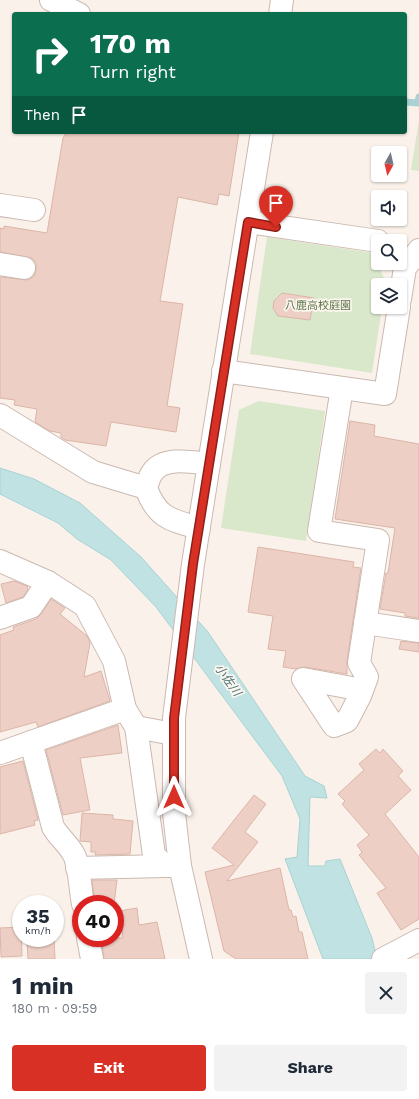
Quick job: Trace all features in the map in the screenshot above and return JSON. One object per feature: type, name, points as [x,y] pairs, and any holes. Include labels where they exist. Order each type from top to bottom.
[{"type":"street","points":[[280,12],[282,0]]},
{"type":"street","points":[[201,959],[173,866],[174,726],[193,564],[262,134]]},
{"type":"street","points":[[0,205],[34,210]]},
{"type":"street","points":[[248,222],[371,241]]},
{"type":"street","points":[[407,261],[419,250]]},
{"type":"street","points":[[0,264],[24,268]]},
{"type":"street","points":[[223,371],[385,394],[398,314]]},
{"type":"street","points":[[342,388],[319,531],[378,540],[359,663],[367,677],[360,696]]},
{"type":"street","points":[[0,415],[94,472],[146,488]]},
{"type":"street","points":[[199,528],[168,519],[152,504],[146,488],[152,472],[164,464],[174,460],[209,464]]},
{"type":"street","points":[[0,561],[48,582],[85,606],[114,661],[125,709],[136,727],[154,855],[173,866]]},
{"type":"street","points":[[0,618],[31,607],[48,582]]},
{"type":"street","points":[[365,622],[419,631]]},
{"type":"street","points":[[0,753],[125,709]]},
{"type":"street","points":[[136,727],[174,726]]},
{"type":"street","points":[[31,742],[53,827],[57,834],[69,846],[75,857],[82,895]]},
{"type":"street","points":[[77,868],[173,866]]},
{"type":"street","points":[[383,959],[411,945]]},
{"type":"street","points":[[90,947],[92,959]]},
{"type":"green space","points":[[419,120],[419,171],[411,170]]},
{"type":"green space","name":"八鹿高校庭園","points":[[267,237],[371,253],[371,270],[380,270],[384,278],[371,278],[371,314],[381,314],[372,373],[250,354]]},
{"type":"green space","points":[[259,401],[325,411],[306,541],[221,528],[239,410]]},
{"type":"water","name":"小佐川","points":[[0,468],[34,479],[80,503],[141,557],[208,632],[305,776],[324,786],[327,798],[310,797],[308,866],[325,866],[326,861],[340,859],[372,938],[377,959],[323,959],[285,859],[297,857],[300,819],[282,776],[156,607],[111,560],[77,539],[58,523],[0,494]]},
{"type":"building","points":[[66,134],[239,134],[229,196],[219,194],[217,205],[178,197],[160,301],[183,304],[167,406],[180,408],[176,432],[111,422],[106,446],[65,440],[61,437],[61,433],[50,431],[35,422],[37,409],[14,405],[15,400],[0,398],[0,277],[28,280],[34,276],[36,263],[32,258],[0,252],[0,228],[4,229],[4,226],[47,233],[63,138]]},
{"type":"building","points":[[282,293],[314,298],[310,320],[278,316],[273,308],[274,301]]},
{"type":"building","points":[[350,421],[375,425],[374,436],[419,444],[419,618],[405,616],[405,613],[380,609],[386,573],[388,573],[395,528],[335,519]]},
{"type":"building","points":[[258,547],[354,562],[353,567],[361,568],[347,661],[347,674],[305,667],[296,669],[283,667],[286,651],[268,649],[273,616],[248,612]]},
{"type":"building","points":[[14,581],[27,586],[28,590],[23,597],[6,603],[1,584]]},
{"type":"building","points":[[51,599],[65,608],[60,614],[87,636],[90,643],[84,677],[101,671],[110,701],[38,727],[36,722],[0,732],[0,635],[14,630],[13,627],[36,619]]},
{"type":"building","points":[[401,641],[419,643],[419,652],[399,649]]},
{"type":"building","points":[[118,725],[122,753],[80,758],[90,810],[63,815],[46,750]]},
{"type":"building","points":[[376,749],[380,753],[383,749],[403,771],[398,776],[411,790],[385,814],[419,857],[419,919],[401,930],[377,893],[386,888],[359,855],[362,852],[357,845],[369,835],[342,804],[345,801],[338,794],[364,770],[359,764]]},
{"type":"building","points":[[23,761],[38,820],[34,821],[35,825],[0,834],[0,767]]},
{"type":"building","points":[[254,795],[266,804],[245,832],[258,842],[227,881],[280,868],[289,910],[291,910],[293,917],[296,916],[299,932],[302,932],[308,959],[236,959],[224,951],[205,872],[234,865],[212,848]]},
{"type":"building","points":[[82,813],[113,815],[113,819],[133,821],[130,854],[95,855],[96,852],[91,852],[91,842],[80,841]]},
{"type":"building","points":[[92,880],[117,880],[115,895],[94,895]]},
{"type":"building","points":[[137,908],[139,925],[157,922],[165,959],[104,959],[102,947],[124,947],[124,910]]},
{"type":"building","points":[[12,927],[12,947],[22,947],[22,956],[1,957],[0,928]]},
{"type":"building","points":[[27,947],[54,947],[55,959],[28,959]]},
{"type":"waterway","points":[[407,102],[418,103],[419,97]]},
{"type":"route","points":[[174,797],[174,718],[193,564],[248,222],[276,227]]}]
